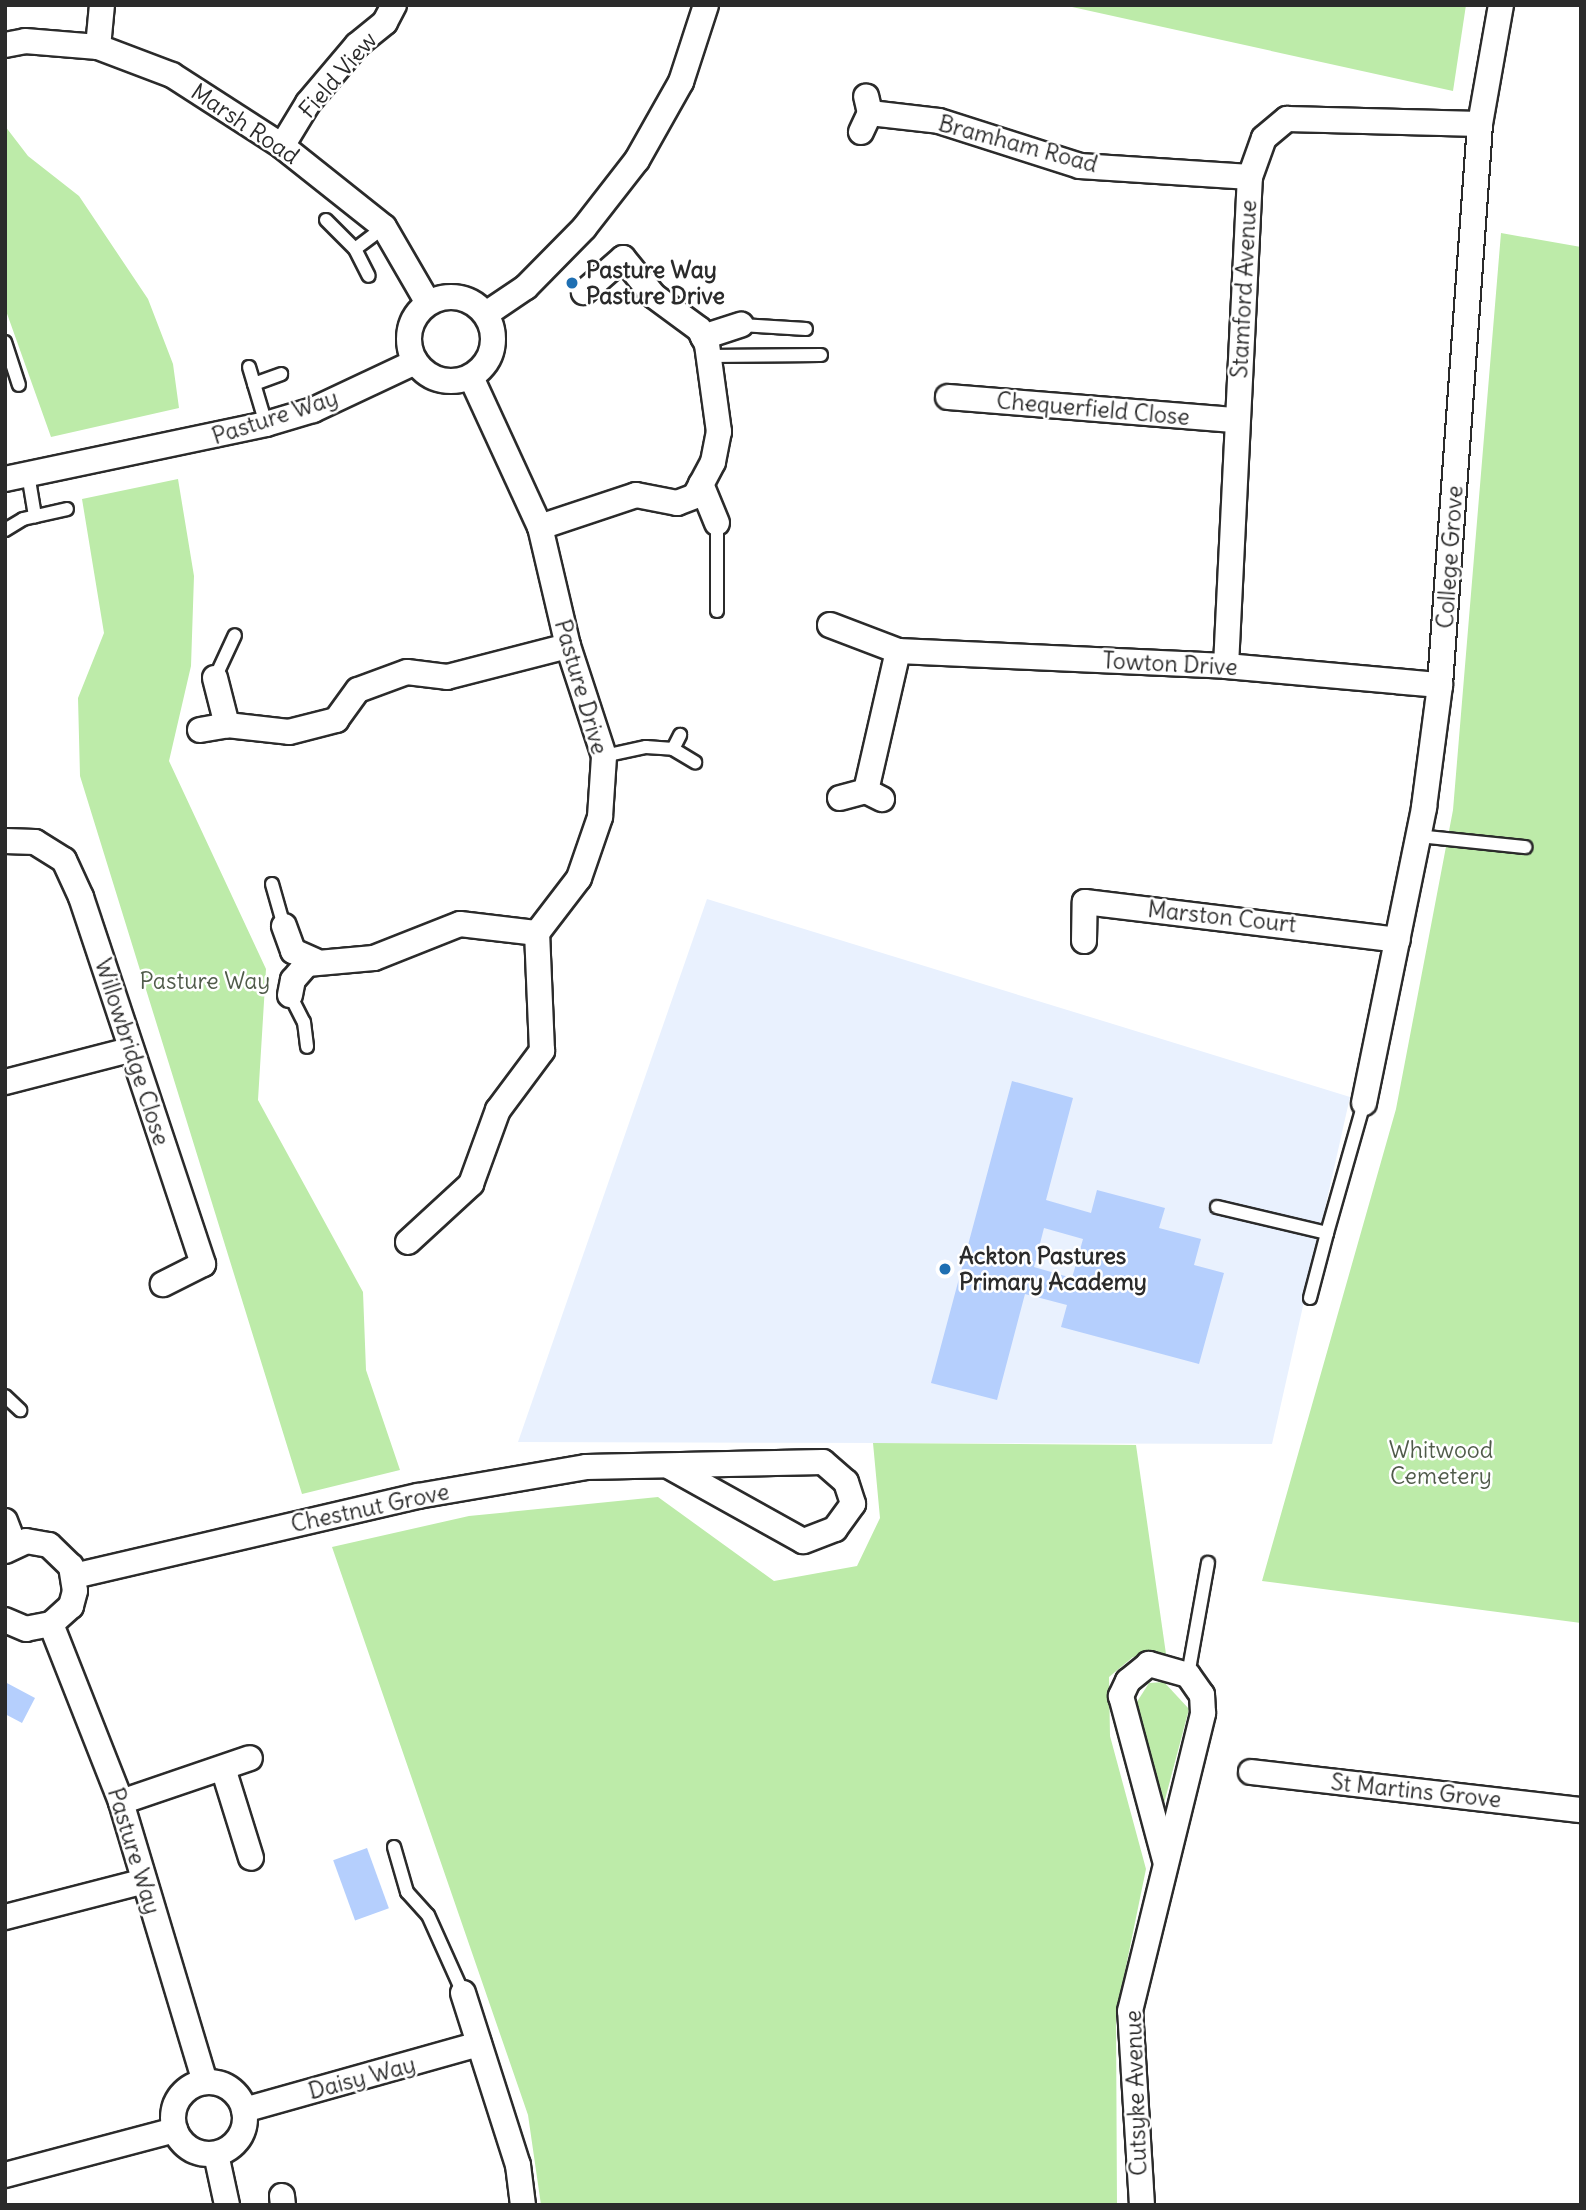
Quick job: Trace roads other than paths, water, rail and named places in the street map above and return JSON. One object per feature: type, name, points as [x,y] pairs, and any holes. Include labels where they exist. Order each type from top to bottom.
[{"type":"street","points":[[98,47],[102,5]]},
{"type":"street","name":"Field View","points":[[282,146],[308,103],[357,45],[385,22],[394,5]]},
{"type":"street","points":[[486,314],[526,287],[584,228],[636,160],[681,82],[706,5]]},
{"type":"street","name":"College Grove","points":[[1364,1103],[1418,836],[1440,685],[1480,124],[1501,5]]},
{"type":"street","name":"Marsh Road","points":[[5,45],[25,41],[98,47],[172,75],[282,146],[384,227],[428,303]]},
{"type":"street","name":"Bramham Road","points":[[866,113],[939,121],[1080,166],[1250,177]]},
{"type":"street","name":"Stamford Avenue","points":[[1226,666],[1250,177],[1264,138],[1287,119],[1480,124]]},
{"type":"street","points":[[540,527],[636,495],[677,503],[695,496],[713,462],[719,432],[706,347],[654,296],[623,258],[584,292]]},
{"type":"street","points":[[461,297],[486,314],[494,335],[492,351],[471,377],[441,381],[415,362],[409,333],[428,303],[461,297]]},
{"type":"street","points":[[706,347],[741,325]]},
{"type":"street","name":"Pasture Way","points":[[17,477],[266,424],[313,410],[415,362]]},
{"type":"street","name":"Pasture Drive","points":[[471,377],[540,527],[568,646],[604,756],[600,817],[579,877],[537,933]]},
{"type":"street","name":"Chequerfield Close","points":[[945,396],[1237,420]]},
{"type":"street","points":[[701,484],[717,523]]},
{"type":"street","name":"Towton Drive","points":[[830,625],[898,651],[1226,666],[1440,685]]},
{"type":"street","points":[[200,730],[227,725],[289,733],[335,720],[358,690],[407,673],[447,677],[568,646]]},
{"type":"street","points":[[839,798],[874,795],[898,651]]},
{"type":"street","points":[[215,678],[227,725]]},
{"type":"street","name":"Willowbridge Close","points":[[5,841],[35,842],[64,860],[203,1264],[163,1284]]},
{"type":"street","name":"Marston Court","points":[[1084,941],[1085,902],[1398,940]]},
{"type":"street","points":[[290,995],[300,969],[315,961],[374,958],[460,924],[537,933],[542,1051],[498,1110],[471,1184],[408,1242]]},
{"type":"street","points":[[284,926],[293,951],[315,961]]},
{"type":"street","points":[[5,1082],[130,1050]]},
{"type":"street","name":"Chestnut Grove","points":[[74,1576],[418,1496],[586,1467],[823,1462],[846,1482],[853,1504],[835,1529],[803,1541],[670,1467]]},
{"type":"street","points":[[5,1521],[9,1548],[49,1545],[62,1554],[74,1576],[71,1606],[51,1624],[26,1629],[5,1620]]},
{"type":"street","name":"Pasture Way","points":[[51,1624],[121,1802],[141,1882],[183,1995],[205,2081]]},
{"type":"street","name":"Cutsyke Avenue","points":[[1142,2205],[1130,2011],[1203,1713],[1202,1695],[1188,1675],[1149,1664],[1128,1681],[1121,1696],[1165,1860]]},
{"type":"street","points":[[121,1802],[250,1758]]},
{"type":"street","points":[[223,1768],[251,1858]]},
{"type":"street","name":"St Martins Grove","points":[[1251,1772],[1581,1810]]},
{"type":"street","points":[[5,1917],[141,1882]]},
{"type":"street","points":[[463,1993],[497,2092],[518,2165],[523,2205]]},
{"type":"street","name":"Daisy Way","points":[[244,2110],[479,2044]]},
{"type":"street","points":[[205,2081],[234,2091],[244,2110],[244,2132],[237,2143],[216,2154],[186,2146],[174,2130],[180,2096],[205,2081]]},
{"type":"street","points":[[5,2175],[174,2130]]},
{"type":"street","points":[[216,2154],[227,2205]]},
{"type":"lane","points":[[326,220],[355,249],[369,276]]},
{"type":"lane","points":[[355,249],[384,227]]},
{"type":"lane","points":[[741,325],[806,329]]},
{"type":"lane","points":[[5,342],[19,385]]},
{"type":"lane","points":[[706,347],[821,355]]},
{"type":"lane","points":[[249,368],[266,424]]},
{"type":"lane","points":[[254,384],[281,374]]},
{"type":"lane","points":[[17,477],[35,516]]},
{"type":"lane","points":[[5,530],[35,516],[67,509]]},
{"type":"lane","points":[[717,523],[717,611]]},
{"type":"lane","points":[[215,678],[236,635]]},
{"type":"lane","points":[[673,749],[680,735]]},
{"type":"lane","points":[[604,756],[646,747],[673,749],[695,762]]},
{"type":"lane","points":[[1418,836],[1525,847]]},
{"type":"lane","points":[[272,884],[284,926]]},
{"type":"lane","points":[[290,995],[304,1022],[307,1047]]},
{"type":"lane","points":[[1310,1298],[1364,1103]]},
{"type":"lane","points":[[1217,1207],[1328,1233]]},
{"type":"lane","points":[[5,1396],[20,1410]]},
{"type":"lane","points":[[1188,1675],[1208,1563]]},
{"type":"lane","points":[[394,1847],[407,1892],[428,1915],[463,1993]]},
{"type":"place","name":"Pasture Way Pasture Drive","points":[[572,283]]},
{"type":"place","name":"Ackton Pastures Primary Academy","points":[[945,1269]]},
{"type":"park label","name":"Whitwood Cemetery","points":[[1441,1463]]}]
